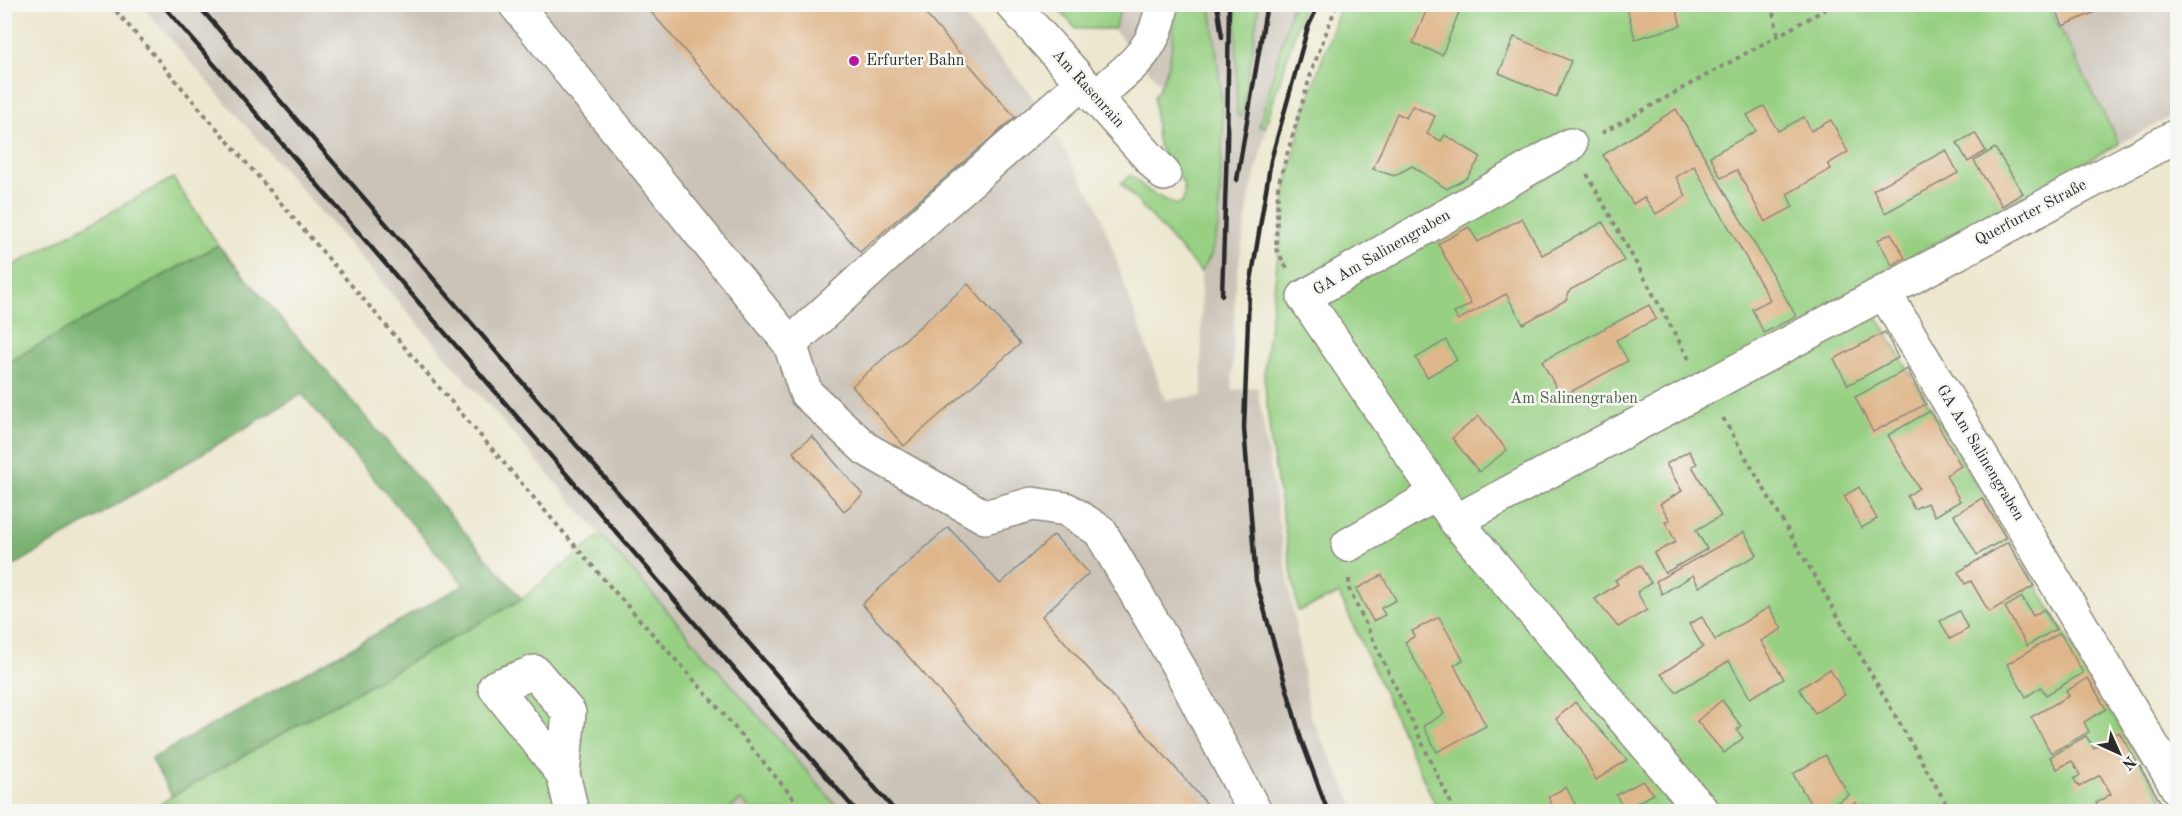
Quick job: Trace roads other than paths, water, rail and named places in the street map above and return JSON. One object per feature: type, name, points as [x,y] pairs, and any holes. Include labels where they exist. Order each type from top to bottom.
[{"type":"street","points":[[515,4],[790,344],[806,393],[866,449],[985,517],[1032,504],[1066,509],[1100,531],[1180,669],[1255,812]]},
{"type":"street","name":"Am Rasenrain","points":[[1012,4],[1164,174]]},
{"type":"street","points":[[790,344],[930,216],[1089,90],[1139,59],[1147,50],[1157,28],[1162,4]]},
{"type":"street","name":"Querfurter Straße","points":[[1884,292],[2178,135]]},
{"type":"street","name":"GA Am Salinengraben","points":[[1570,145],[1304,297],[1456,521],[1703,812]]},
{"type":"street","points":[[1456,521],[1884,292]]},
{"type":"street","name":"GA Am Salinengraben","points":[[1884,292],[2178,789]]},
{"type":"street","points":[[1348,545],[1436,494]]},
{"type":"street","points":[[563,774],[572,812]]},
{"type":"railway","points":[[162,4],[857,812]]},
{"type":"railway","points":[[197,4],[896,812]]},
{"type":"railway","points":[[1217,4],[1222,37]]},
{"type":"railway","points":[[1222,295],[1229,4]]},
{"type":"railway","points":[[1237,180],[1267,4]]},
{"type":"railway","points":[[1319,4],[1308,27],[1271,160],[1249,293],[1244,428],[1256,581],[1301,739],[1328,812]]},
{"type":"place","name":"Erfurter Bahn","points":[[854,61]]},
{"type":"park label","name":"Am Salinengraben","points":[[1574,399]]}]
